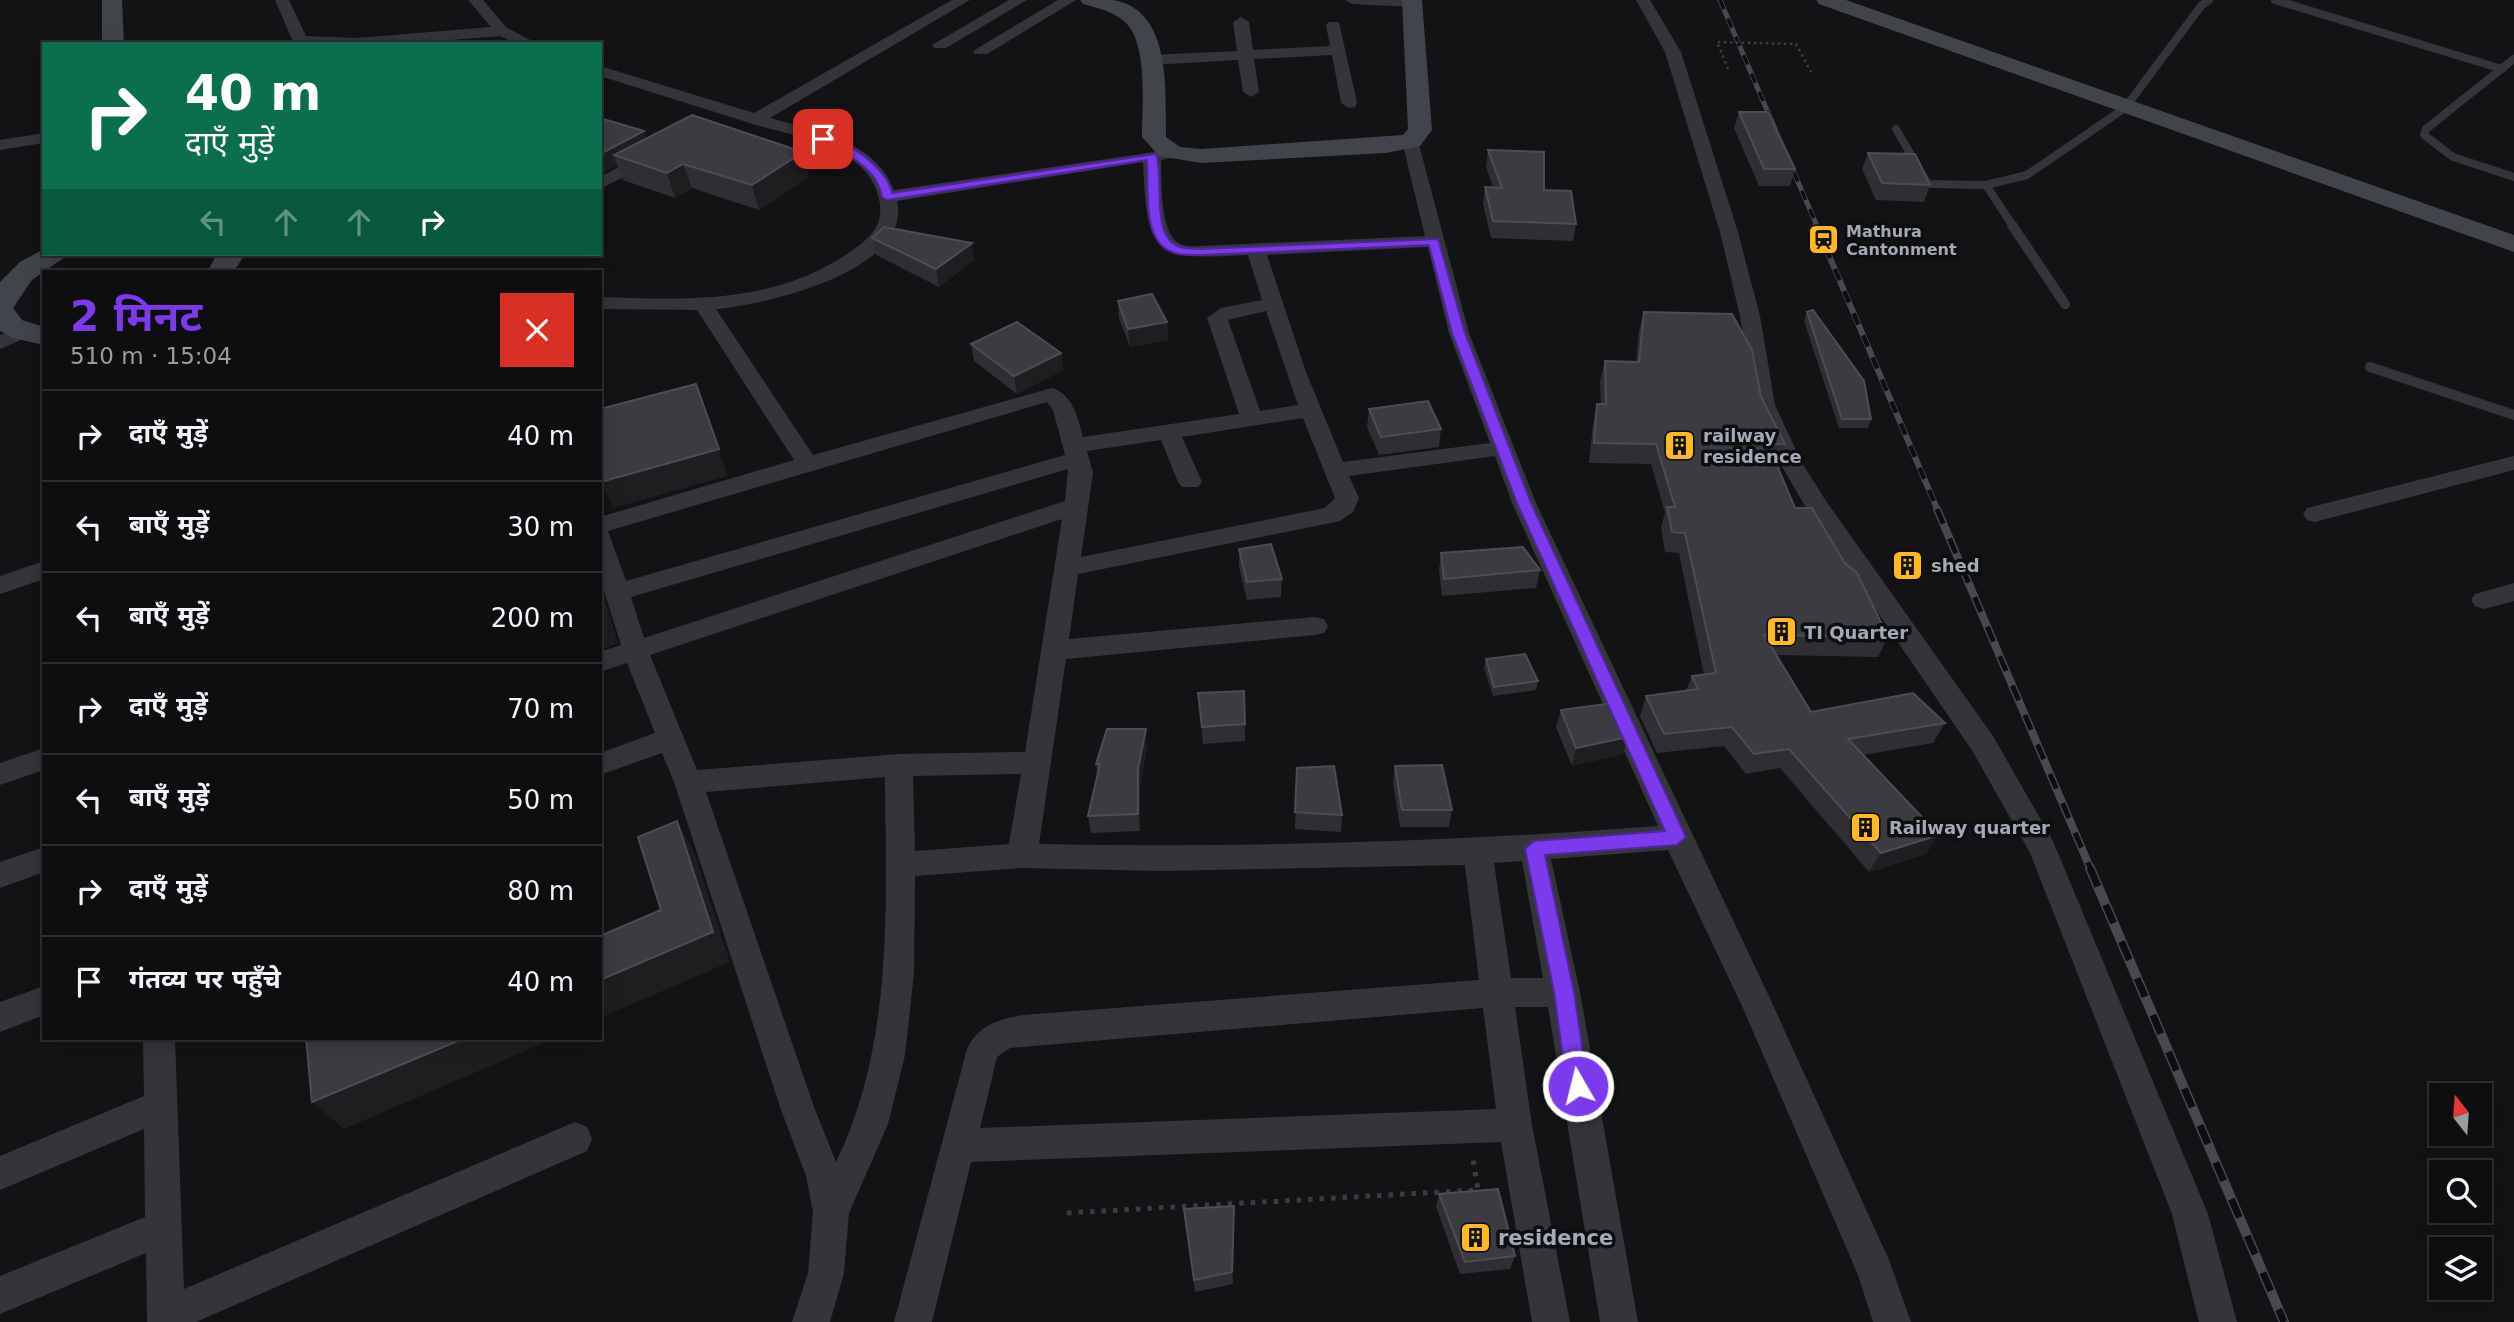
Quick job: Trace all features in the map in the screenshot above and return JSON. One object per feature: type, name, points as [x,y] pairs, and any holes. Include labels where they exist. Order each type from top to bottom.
[{"type":"street","points":[[112,0],[113,42]]},
{"type":"street","points":[[282,0],[301,42]]},
{"type":"street","points":[[475,0],[502,31],[526,42]]},
{"type":"street","points":[[755,119],[963,0]]},
{"type":"street","points":[[940,45],[1020,0]]},
{"type":"street","points":[[981,51],[1069,0]]},
{"type":"street","points":[[1091,0],[1100,0]]},
{"type":"street","points":[[1091,0],[1129,15],[1138,22],[1151,60],[1154,137],[1162,155],[1156,228],[1166,244],[1175,250],[1200,252],[1434,241]]},
{"type":"street","points":[[887,197],[1162,155],[1386,146],[1411,141],[1420,130],[1412,1],[1352,0]]},
{"type":"street","points":[[1643,0],[1673,52],[1729,232],[1751,316],[1765,405],[1791,463],[1816,506],[1983,744],[2043,850],[2190,1214],[2218,1322]]},
{"type":"street","points":[[1826,0],[2124,108],[2514,244]]},
{"type":"street","points":[[1241,22],[1251,92]]},
{"type":"street","points":[[1334,25],[1349,103]]},
{"type":"street","points":[[369,42],[502,31]]},
{"type":"street","points":[[1151,60],[1339,50]]},
{"type":"street","points":[[602,72],[838,144],[859,155],[886,185],[890,211],[886,228],[872,245],[849,263],[803,284],[755,300],[704,306],[602,303]]},
{"type":"street","points":[[710,124],[733,112]]},
{"type":"street","points":[[0,145],[42,138]]},
{"type":"street","points":[[1411,141],[1459,333],[1524,503],[1677,837],[1762,1014],[1875,1273],[1892,1322]]},
{"type":"street","points":[[602,183],[664,149]]},
{"type":"street","points":[[1066,568],[1332,515],[1345,506],[1347,498],[1310,410],[1256,249]]},
{"type":"street","points":[[22,337],[5,322],[0,308],[12,272],[51,256]]},
{"type":"street","points":[[1252,419],[1217,318],[1228,312],[1273,304]]},
{"type":"street","points":[[704,306],[807,463]]},
{"type":"street","points":[[602,524],[1044,395],[1052,395],[1061,402],[1081,473],[1056,650],[1022,856]]},
{"type":"street","points":[[617,593],[1076,452],[1169,432],[1310,410]]},
{"type":"street","points":[[1169,432],[1190,482]]},
{"type":"street","points":[[1337,470],[1504,448]]},
{"type":"street","points":[[2315,514],[2514,463]]},
{"type":"street","points":[[602,661],[1076,506]]},
{"type":"street","points":[[602,550],[635,650],[688,782],[797,1107],[824,1176],[831,1212],[825,1273],[811,1322]]},
{"type":"street","points":[[0,585],[42,571]]},
{"type":"street","points":[[2484,600],[2514,592]]},
{"type":"street","points":[[1056,650],[1315,626]]},
{"type":"street","points":[[602,763],[670,739]]},
{"type":"street","points":[[0,774],[42,760]]},
{"type":"street","points":[[688,782],[899,765],[1037,763]]},
{"type":"street","points":[[831,1212],[880,1096],[888,1056],[899,929],[899,765]]},
{"type":"street","points":[[900,864],[1022,856],[1161,859],[1478,852],[1677,837]]},
{"type":"street","points":[[1534,849],[1564,992],[1584,1133],[1619,1322]]},
{"type":"street","points":[[1478,852],[1515,1125],[1551,1322]]},
{"type":"street","points":[[0,875],[42,860]]},
{"type":"street","points":[[913,1322],[983,1049],[992,1039],[1008,1032],[1495,993],[1564,992]]},
{"type":"street","points":[[0,1017],[42,1001]]},
{"type":"street","points":[[159,1040],[163,1104],[166,1319],[575,1139]]},
{"type":"street","points":[[0,1173],[163,1104]]},
{"type":"street","points":[[956,1146],[1515,1125]]},
{"type":"street","points":[[0,1296],[164,1227]]},
{"type":"lane","points":[[1896,129],[1928,184],[1986,185],[2027,175],[2124,108],[2209,0]]},
{"type":"lane","points":[[2275,0],[2502,69]]},
{"type":"lane","points":[[2514,60],[2426,129],[2424,135],[2429,143],[2444,152],[2514,177]]},
{"type":"lane","points":[[1986,185],[2065,304]]},
{"type":"lane","points":[[2370,367],[2514,415]]},
{"type":"path","points":[[1728,69],[1717,42],[1796,44],[1811,72]]},
{"type":"path","points":[[1067,1213],[1478,1190],[1468,1125]]},
{"type":"building","points":[[1739,112],[1768,112],[1795,169],[1764,169]]},
{"type":"building","points":[[692,115],[803,152],[752,185],[683,164],[667,173],[614,155]]},
{"type":"building","points":[[602,119],[644,131],[602,153]]},
{"type":"building","points":[[1488,150],[1544,152],[1544,190],[1571,191],[1576,224],[1493,221],[1485,187],[1502,188]]},
{"type":"building","points":[[1868,153],[1915,154],[1930,185],[1882,183]]},
{"type":"building","points":[[884,227],[972,243],[936,269],[872,238]]},
{"type":"building","points":[[1152,294],[1167,322],[1128,329],[1118,301]]},
{"type":"building","points":[[1813,310],[1864,381],[1871,419],[1842,419],[1807,312]]},
{"type":"building","points":[[1644,312],[1732,314],[1752,350],[1761,397],[1785,444],[1768,444],[1795,508],[1812,508],[1844,562],[1857,573],[1888,637],[1764,635],[1811,712],[1913,693],[1945,723],[1848,739],[1939,835],[1881,853],[1789,749],[1754,754],[1732,727],[1664,734],[1646,696],[1698,689],[1692,676],[1716,673],[1685,533],[1672,532],[1667,507],[1675,507],[1656,444],[1594,443],[1597,404],[1606,404],[1605,361],[1639,362]]},
{"type":"building","points":[[1017,322],[1061,353],[1014,376],[971,344]]},
{"type":"building","points":[[696,384],[719,449],[602,482],[602,408]]},
{"type":"building","points":[[1428,401],[1441,429],[1381,437],[1369,409]]},
{"type":"building","points":[[1271,544],[1282,579],[1247,582],[1239,549]]},
{"type":"building","points":[[1523,547],[1540,570],[1444,579],[1441,553]]},
{"type":"building","points":[[1525,654],[1538,681],[1494,687],[1486,659]]},
{"type":"building","points":[[1244,691],[1245,724],[1202,727],[1198,693]]},
{"type":"building","points":[[1613,703],[1628,737],[1576,748],[1561,710]]},
{"type":"building","points":[[1107,729],[1146,729],[1138,769],[1138,814],[1088,816],[1100,764],[1096,764]]},
{"type":"building","points":[[1442,765],[1452,810],[1402,810],[1395,766]]},
{"type":"building","points":[[1334,766],[1342,815],[1295,812],[1297,768]]},
{"type":"building","points":[[677,821],[713,932],[602,979],[602,935],[661,910],[638,837]]},
{"type":"building","points":[[306,1040],[460,1040],[312,1102]]},
{"type":"building","name":"residence","points":[[1498,1189],[1515,1256],[1465,1262],[1439,1194]]},
{"type":"building","points":[[1234,1206],[1232,1272],[1194,1280],[1184,1209]]},
{"type":"railway","points":[[1720,0],[1775,129]]},
{"type":"railway","points":[[1786,154],[1817,226]]},
{"type":"railway","points":[[1816,225],[1938,511]]},
{"type":"railway","points":[[1937,509],[2091,870]]},
{"type":"railway","points":[[2090,868],[2284,1322]]},
{"type":"place","name":"Mathura Cantonment","points":[[1823,240]]},
{"type":"place","name":"railway residence","points":[[1680,445]]},
{"type":"place","name":"shed","points":[[1908,565]]},
{"type":"place","name":"TI Quarter","points":[[1781,632]]},
{"type":"place","name":"Railway quarter","points":[[1866,827]]},
{"type":"place","name":"residence","points":[[1475,1238]]},
{"type":"route","points":[[823,139],[859,155],[886,185],[887,197],[1152,156],[1156,228],[1166,244],[1175,250],[1200,252],[1434,241],[1459,333],[1524,503],[1677,837],[1534,849],[1564,992],[1578,1086]]}]
